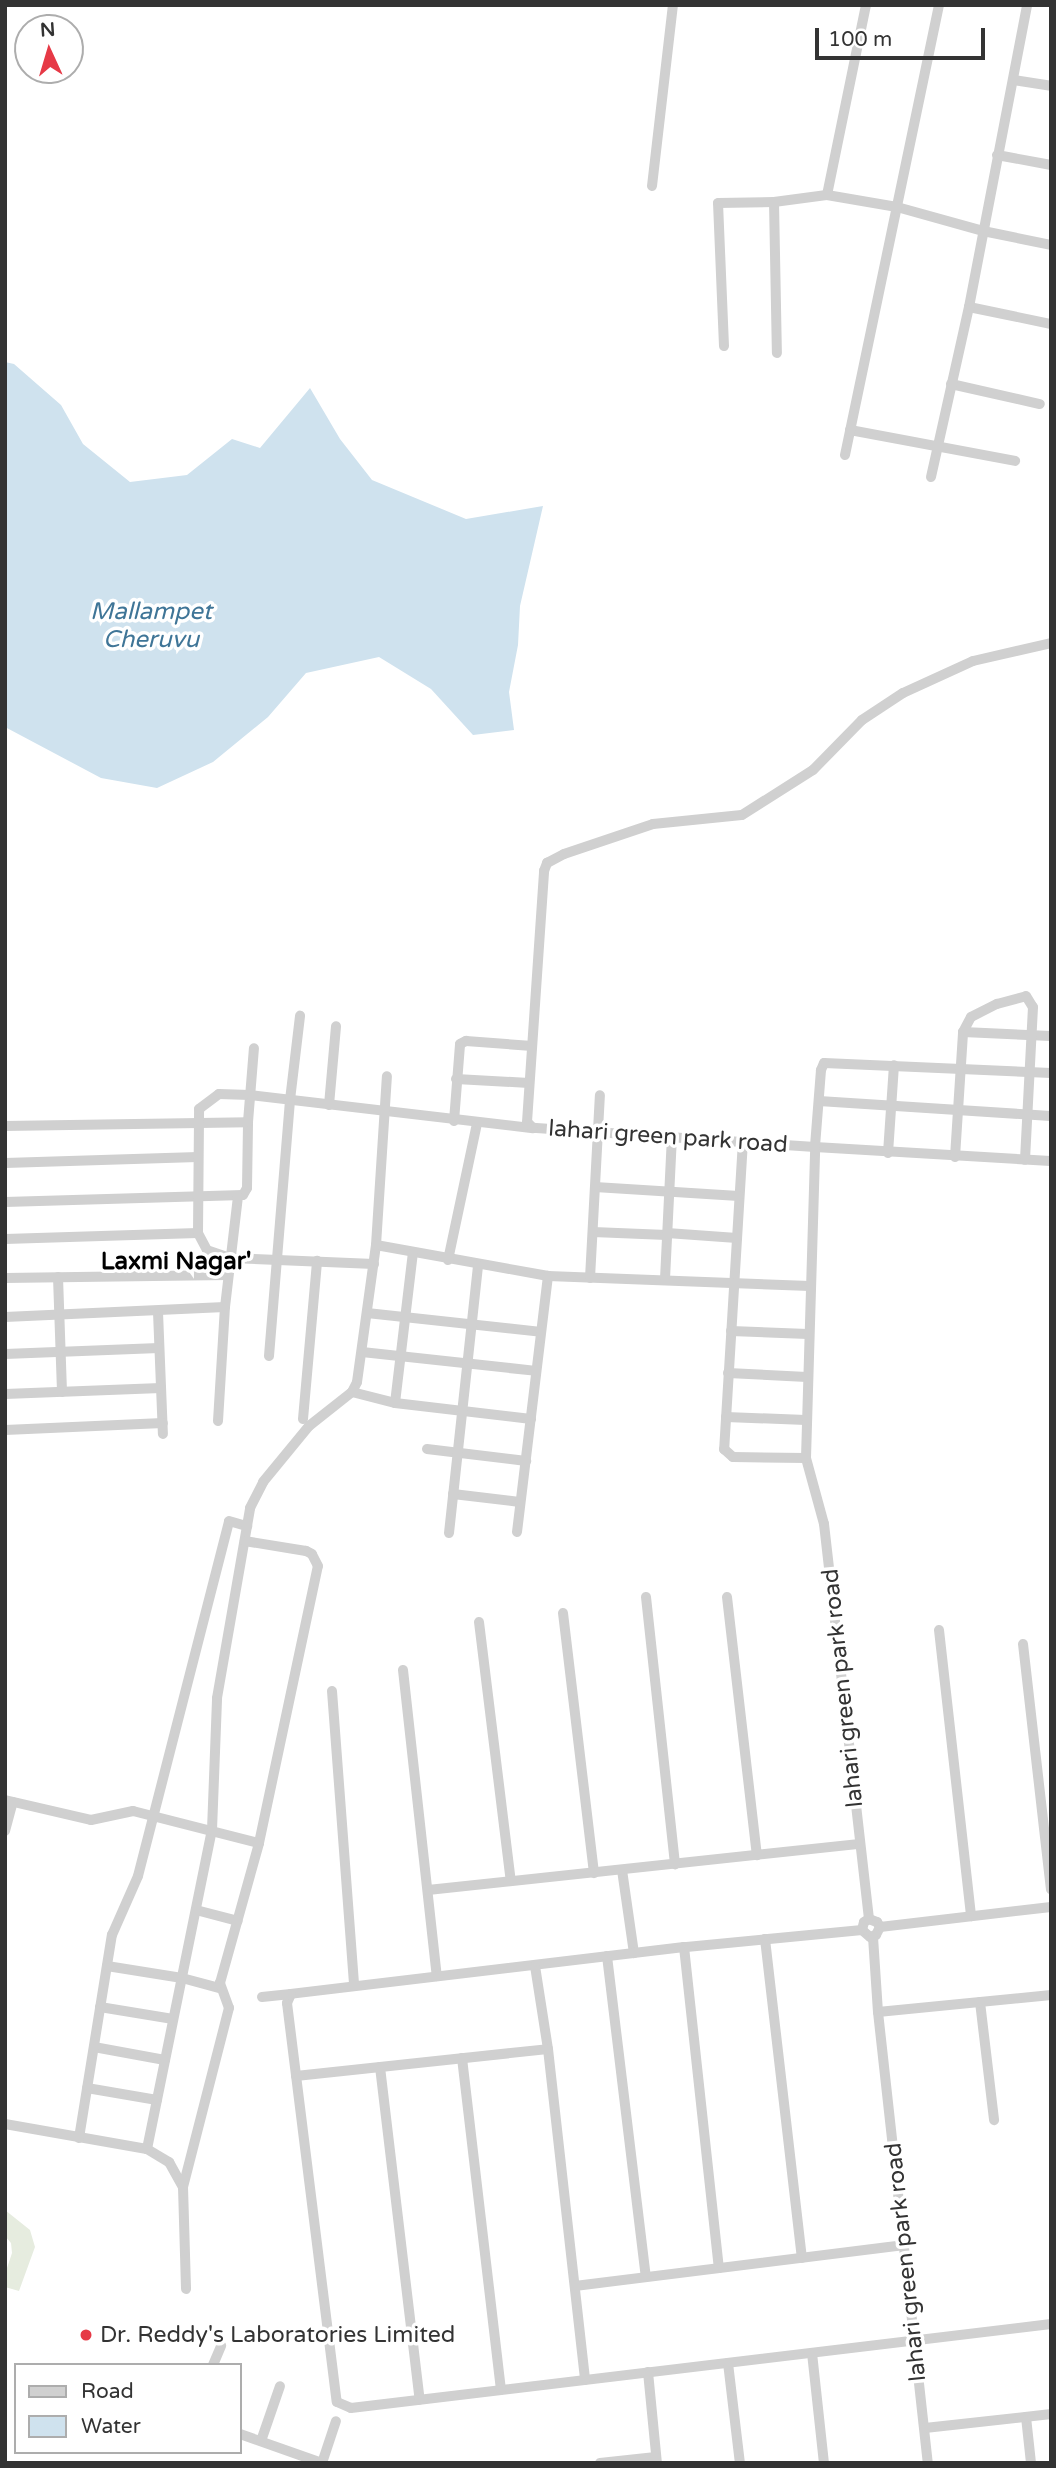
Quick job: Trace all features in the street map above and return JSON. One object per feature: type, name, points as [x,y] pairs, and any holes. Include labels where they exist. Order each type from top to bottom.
[{"type":"street","points":[[652,186],[673,5]]},
{"type":"street","points":[[827,195],[866,5]]},
{"type":"street","points":[[845,455],[939,5]]},
{"type":"street","points":[[932,477],[969,307],[1027,5]]},
{"type":"street","points":[[1014,80],[1051,86]]},
{"type":"street","points":[[997,155],[1051,165]]},
{"type":"street","points":[[724,346],[716,207],[724,201],[774,202],[827,195],[897,207],[983,231],[1051,244]]},
{"type":"street","points":[[774,202],[777,353]]},
{"type":"street","points":[[969,307],[1051,324]]},
{"type":"street","points":[[951,384],[1040,404]]},
{"type":"street","points":[[850,430],[1015,461]]},
{"type":"street","name":"lahari green park road","points":[[869,1919],[824,1524],[806,1458],[815,1147],[598,1130],[533,1128],[527,1122],[544,871],[552,859],[653,824],[742,816],[813,770],[862,720],[903,693],[972,661],[1051,643]]},
{"type":"street","points":[[955,1157],[963,1032],[971,1017],[998,1004],[1026,996],[1033,1007],[1024,1160]]},
{"type":"street","points":[[269,1356],[290,1100],[300,1016]]},
{"type":"street","points":[[329,1105],[336,1026]]},
{"type":"street","points":[[963,1032],[1051,1036]]},
{"type":"street","points":[[454,1121],[460,1044],[466,1041],[532,1046]]},
{"type":"street","points":[[218,1421],[230,1258],[238,1197],[247,1188],[248,1122],[254,1048]]},
{"type":"street","points":[[1051,1073],[824,1063],[815,1147],[1051,1161]]},
{"type":"street","points":[[888,1153],[894,1065]]},
{"type":"street","points":[[147,2149],[212,1830],[217,1698],[250,1508],[263,1482],[309,1426],[352,1392],[362,1352],[374,1264],[387,1076]]},
{"type":"street","points":[[456,1079],[529,1083]]},
{"type":"street","points":[[374,1264],[230,1258],[207,1250],[198,1233],[199,1110],[219,1094],[250,1095],[454,1121],[533,1128]]},
{"type":"street","points":[[590,1278],[600,1095]]},
{"type":"street","points":[[820,1101],[1051,1116]]},
{"type":"street","points":[[5,1126],[248,1122]]},
{"type":"street","points":[[448,1260],[477,1123]]},
{"type":"street","points":[[665,1279],[672,1136]]},
{"type":"street","points":[[743,1141],[724,1449],[729,1456],[806,1458]]},
{"type":"street","points":[[5,1163],[198,1157]]},
{"type":"street","points":[[595,1188],[739,1196]]},
{"type":"street","points":[[5,1202],[238,1197]]},
{"type":"street","points":[[593,1231],[737,1238]]},
{"type":"street","points":[[5,1239],[198,1233]]},
{"type":"street","points":[[376,1245],[478,1266],[548,1276],[810,1286]]},
{"type":"street","points":[[395,1403],[413,1253]]},
{"type":"street","points":[[303,1419],[317,1261]]},
{"type":"street","points":[[449,1533],[478,1266]]},
{"type":"street","points":[[5,1278],[228,1275]]},
{"type":"street","points":[[517,1532],[548,1276]]},
{"type":"street","points":[[58,1277],[62,1392]]},
{"type":"street","points":[[5,1317],[225,1307]]},
{"type":"street","points":[[5,1430],[163,1429],[158,1312]]},
{"type":"street","points":[[367,1313],[541,1332]]},
{"type":"street","points":[[731,1331],[808,1334]]},
{"type":"street","points":[[5,1354],[159,1348]]},
{"type":"street","points":[[362,1352],[536,1371]]},
{"type":"street","points":[[728,1373],[807,1377]]},
{"type":"street","points":[[5,1394],[161,1388]]},
{"type":"street","points":[[352,1392],[395,1403],[531,1419]]},
{"type":"street","points":[[726,1417],[806,1420]]},
{"type":"street","points":[[427,1449],[526,1461]]},
{"type":"street","points":[[453,1494],[520,1503]]},
{"type":"street","points":[[79,2138],[115,1925],[138,1876],[151,1816],[229,1521],[247,1526]]},
{"type":"street","points":[[219,1988],[259,1843],[318,1566],[312,1554],[306,1551],[245,1541]]},
{"type":"street","points":[[646,1597],[675,1864]]},
{"type":"street","points":[[727,1597],[757,1855]]},
{"type":"street","points":[[563,1613],[594,1873]]},
{"type":"street","points":[[479,1622],[511,1881]]},
{"type":"street","points":[[939,1630],[971,1916]]},
{"type":"street","points":[[1023,1644],[1047,1821],[1051,1889]]},
{"type":"street","points":[[403,1671],[437,1976]]},
{"type":"street","points":[[332,1691],[354,1985]]},
{"type":"street","points":[[5,1831],[9,1801],[91,1820],[124,1811],[259,1843]]},
{"type":"street","points":[[428,1890],[860,1844]]},
{"type":"street","points":[[622,1870],[634,1953]]},
{"type":"street","points":[[876,1932],[877,1922],[869,1919],[862,1924],[862,1930],[867,1936],[876,1932],[971,1916],[1051,1907]]},
{"type":"street","points":[[196,1910],[237,1921]]},
{"type":"street","points":[[262,1997],[684,1947],[862,1930]]},
{"type":"street","name":"lahari green park road","points":[[876,1932],[878,2012],[928,2463]]},
{"type":"street","points":[[765,1939],[802,2258]]},
{"type":"street","points":[[684,1947],[719,2268]]},
{"type":"street","points":[[607,1956],[646,2277]]},
{"type":"street","points":[[107,1966],[182,1978],[219,1988],[228,1998],[229,2008],[183,2187],[186,2289]]},
{"type":"street","points":[[535,1966],[548,2049],[585,2380]]},
{"type":"street","points":[[291,1994],[287,2003],[337,2402],[351,2408],[1051,2324]]},
{"type":"street","points":[[878,2012],[1051,1994]]},
{"type":"street","points":[[980,2002],[994,2120]]},
{"type":"street","points":[[100,2007],[173,2019]]},
{"type":"street","points":[[94,2047],[165,2060]]},
{"type":"street","points":[[296,2076],[548,2049]]},
{"type":"street","points":[[461,2058],[501,2390]]},
{"type":"street","points":[[380,2067],[420,2400]]},
{"type":"street","points":[[87,2088],[157,2100]]},
{"type":"street","points":[[5,2124],[147,2149],[169,2162],[183,2187]]},
{"type":"street","points":[[575,2287],[904,2245]]},
{"type":"street","points":[[214,2363],[221,2346]]},
{"type":"street","points":[[812,2353],[824,2463]]},
{"type":"street","points":[[728,2363],[740,2463]]},
{"type":"street","points":[[600,2463],[657,2460],[648,2372]]},
{"type":"street","points":[[261,2441],[280,2386]]},
{"type":"street","points":[[925,2428],[1051,2414]]},
{"type":"street","points":[[1026,2417],[1031,2463]]},
{"type":"street","points":[[242,2435],[322,2463],[336,2421]]},
{"type":"shaded area","points":[[5,2210],[30,2230],[35,2247],[19,2291],[5,2287],[5,2274],[12,2253],[11,2243],[5,2236]]},
{"type":"water","name":"Mallampet Cheruvu","points":[[5,362],[14,364],[61,405],[83,444],[130,482],[187,475],[232,439],[260,448],[310,388],[340,439],[372,480],[466,519],[543,506],[520,606],[518,645],[509,692],[514,730],[473,735],[431,689],[379,657],[306,673],[268,717],[213,762],[157,788],[101,778],[5,727]]},
{"type":"place","name":"Dr. Reddy's Laboratories Limited","points":[[86,2335]]},
{"type":"district","name":"Laxmi Nagar'","points":[[176,1262]]}]
